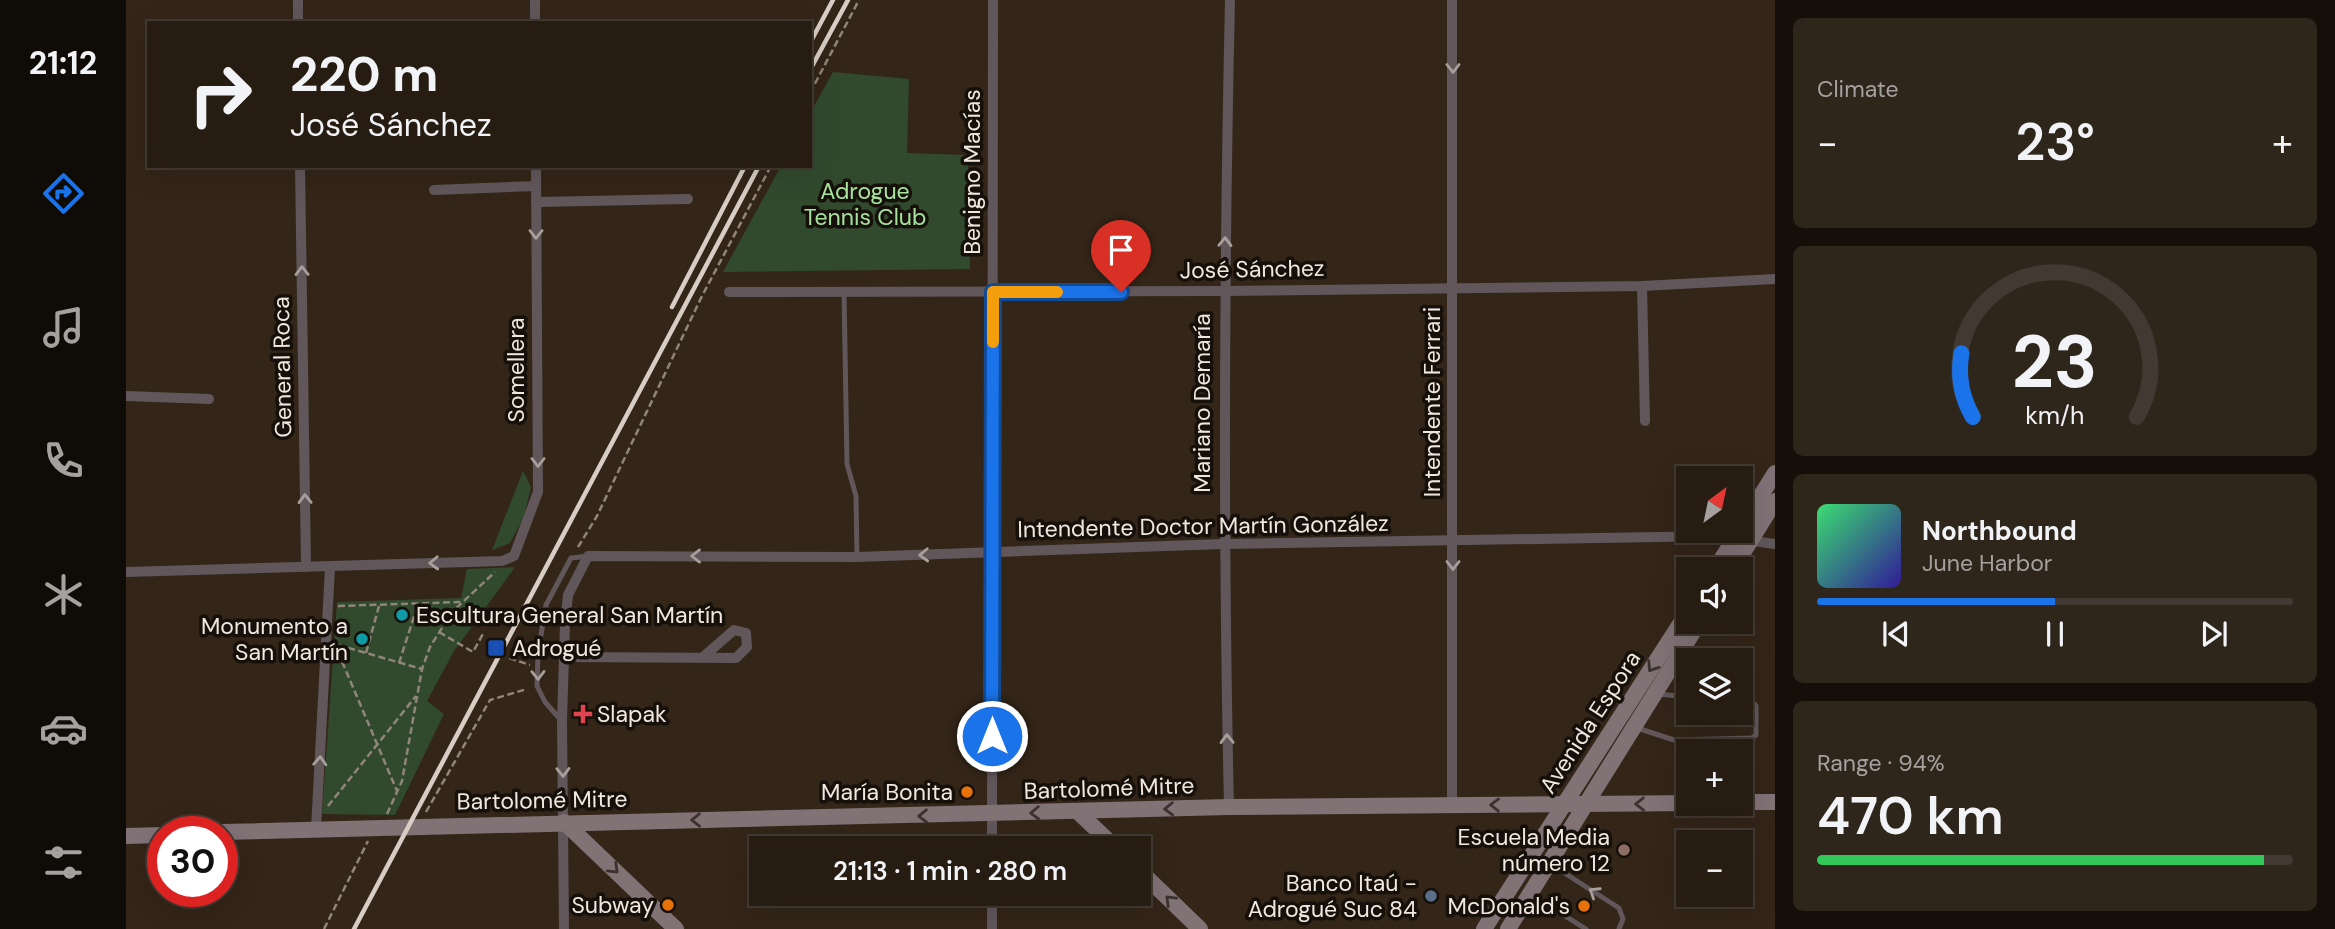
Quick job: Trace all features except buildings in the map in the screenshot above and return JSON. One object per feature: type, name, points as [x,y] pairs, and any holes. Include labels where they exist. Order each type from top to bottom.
[{"type":"street","points":[[298,0],[298,21]]},
{"type":"street","points":[[535,0],[535,21]]},
{"type":"street","name":"Benigno Macías","points":[[992,836],[993,0]]},
{"type":"street","name":"Mariano Demaría","points":[[1228,807],[1223,544],[1223,291],[1230,0]]},
{"type":"street","name":"Intendente Ferrari","points":[[1452,0],[1452,804]]},
{"type":"street","name":"General Roca","points":[[300,168],[306,567]]},
{"type":"street","name":"Somellera","points":[[330,567],[502,561],[514,556],[538,492],[536,168]]},
{"type":"street","points":[[434,190],[536,186]]},
{"type":"street","points":[[536,202],[688,199]]},
{"type":"street","name":"José Sánchez","points":[[729,292],[1223,291],[1453,286],[1642,286],[1775,279]]},
{"type":"street","points":[[1642,286],[1645,421]]},
{"type":"street","points":[[126,396],[209,399]]},
{"type":"street","points":[[1754,511],[1775,473]]},
{"type":"street","points":[[1754,521],[1775,501]]},
{"type":"street","name":"Intendente Doctor Martín González","points":[[588,556],[857,556],[1223,544],[1676,537]]},
{"type":"street","name":"Intendente Doctor Martín González","points":[[1754,538],[1775,544]]},
{"type":"street","points":[[564,929],[564,657],[568,595],[588,556]]},
{"type":"street","points":[[126,572],[330,567],[316,825]]},
{"type":"street","name":"Avenida Espora","points":[[1484,929],[1676,630]]},
{"type":"street","name":"Avenida Espora","points":[[1508,929],[1692,634]]},
{"type":"street","points":[[564,657],[702,658]]},
{"type":"street","points":[[1753,802],[1775,802]]},
{"type":"street","name":"Bartolomé Mitre","points":[[238,831],[316,825],[992,815],[1228,807],[1676,803]]},
{"type":"street","points":[[1078,812],[1103,836]]},
{"type":"street","points":[[564,822],[676,929]]},
{"type":"street","points":[[126,836],[147,835]]},
{"type":"street","points":[[1151,882],[1200,929]]},
{"type":"street","points":[[992,906],[992,929]]},
{"type":"lane","points":[[844,292],[847,464],[856,496],[857,556]]},
{"type":"lane","points":[[562,721],[545,702],[537,686],[540,630],[546,605],[571,558],[588,556]]},
{"type":"lane","points":[[1655,693],[1676,697]]},
{"type":"lane","points":[[1634,727],[1674,740],[1752,738],[1756,735],[1756,706],[1753,702]]},
{"type":"lane","points":[[1550,864],[1619,908],[1623,919],[1619,929]]},
{"type":"lane","points":[[1530,894],[1586,929]]},
{"type":"path","points":[[812,89],[859,0]]},
{"type":"path","points":[[571,558],[597,516],[702,296],[770,168]]},
{"type":"path","points":[[324,929],[364,852],[383,826],[397,791],[422,670],[439,632],[462,602],[483,585]]},
{"type":"path","points":[[328,607],[462,602]]},
{"type":"path","points":[[399,663],[418,604]]},
{"type":"path","points":[[366,653],[380,605]]},
{"type":"path","points":[[439,632],[473,652],[484,632]]},
{"type":"path","points":[[397,791],[335,644],[422,670]]},
{"type":"path","points":[[514,649],[509,658],[537,667]]},
{"type":"path","points":[[418,825],[490,700],[537,686]]},
{"type":"path","points":[[316,825],[418,694]]},
{"type":"green space","name":"Adrogue Tennis Club","points":[[833,72],[909,79],[907,153],[968,155],[970,269],[723,272],[780,168],[812,168],[812,109]]},
{"type":"green space","points":[[523,471],[531,487],[524,517],[510,543],[492,550]]},
{"type":"green space","points":[[515,567],[454,651],[427,701],[444,714],[395,815],[322,814],[337,602],[461,598],[467,569]]},
{"type":"railway","points":[[812,39],[833,0]]},
{"type":"railway","points":[[812,66],[848,0]]},
{"type":"railway","points":[[672,307],[744,168]]},
{"type":"railway","points":[[354,929],[758,168]]},
{"type":"slow traffic","points":[[993,342],[993,292],[1057,292]]},
{"type":"place","name":"Escultura General San Martín","points":[[402,615]]},
{"type":"place","name":"Monumento a San Martín","points":[[362,639]]},
{"type":"place","name":"Adrogué","points":[[496,648]]},
{"type":"place","name":"Slapak","points":[[583,714]]},
{"type":"place","name":"María Bonita","points":[[967,792]]},
{"type":"place","name":"Escuela Media número 12","points":[[1624,850]]},
{"type":"place","name":"Banco Itaú - Adrogué Suc 84","points":[[1431,896]]},
{"type":"place","name":"Subway","points":[[668,905]]},
{"type":"place","name":"McDonald's","points":[[1584,906]]},
{"type":"route","points":[[992,736],[993,292],[1121,292]]}]
